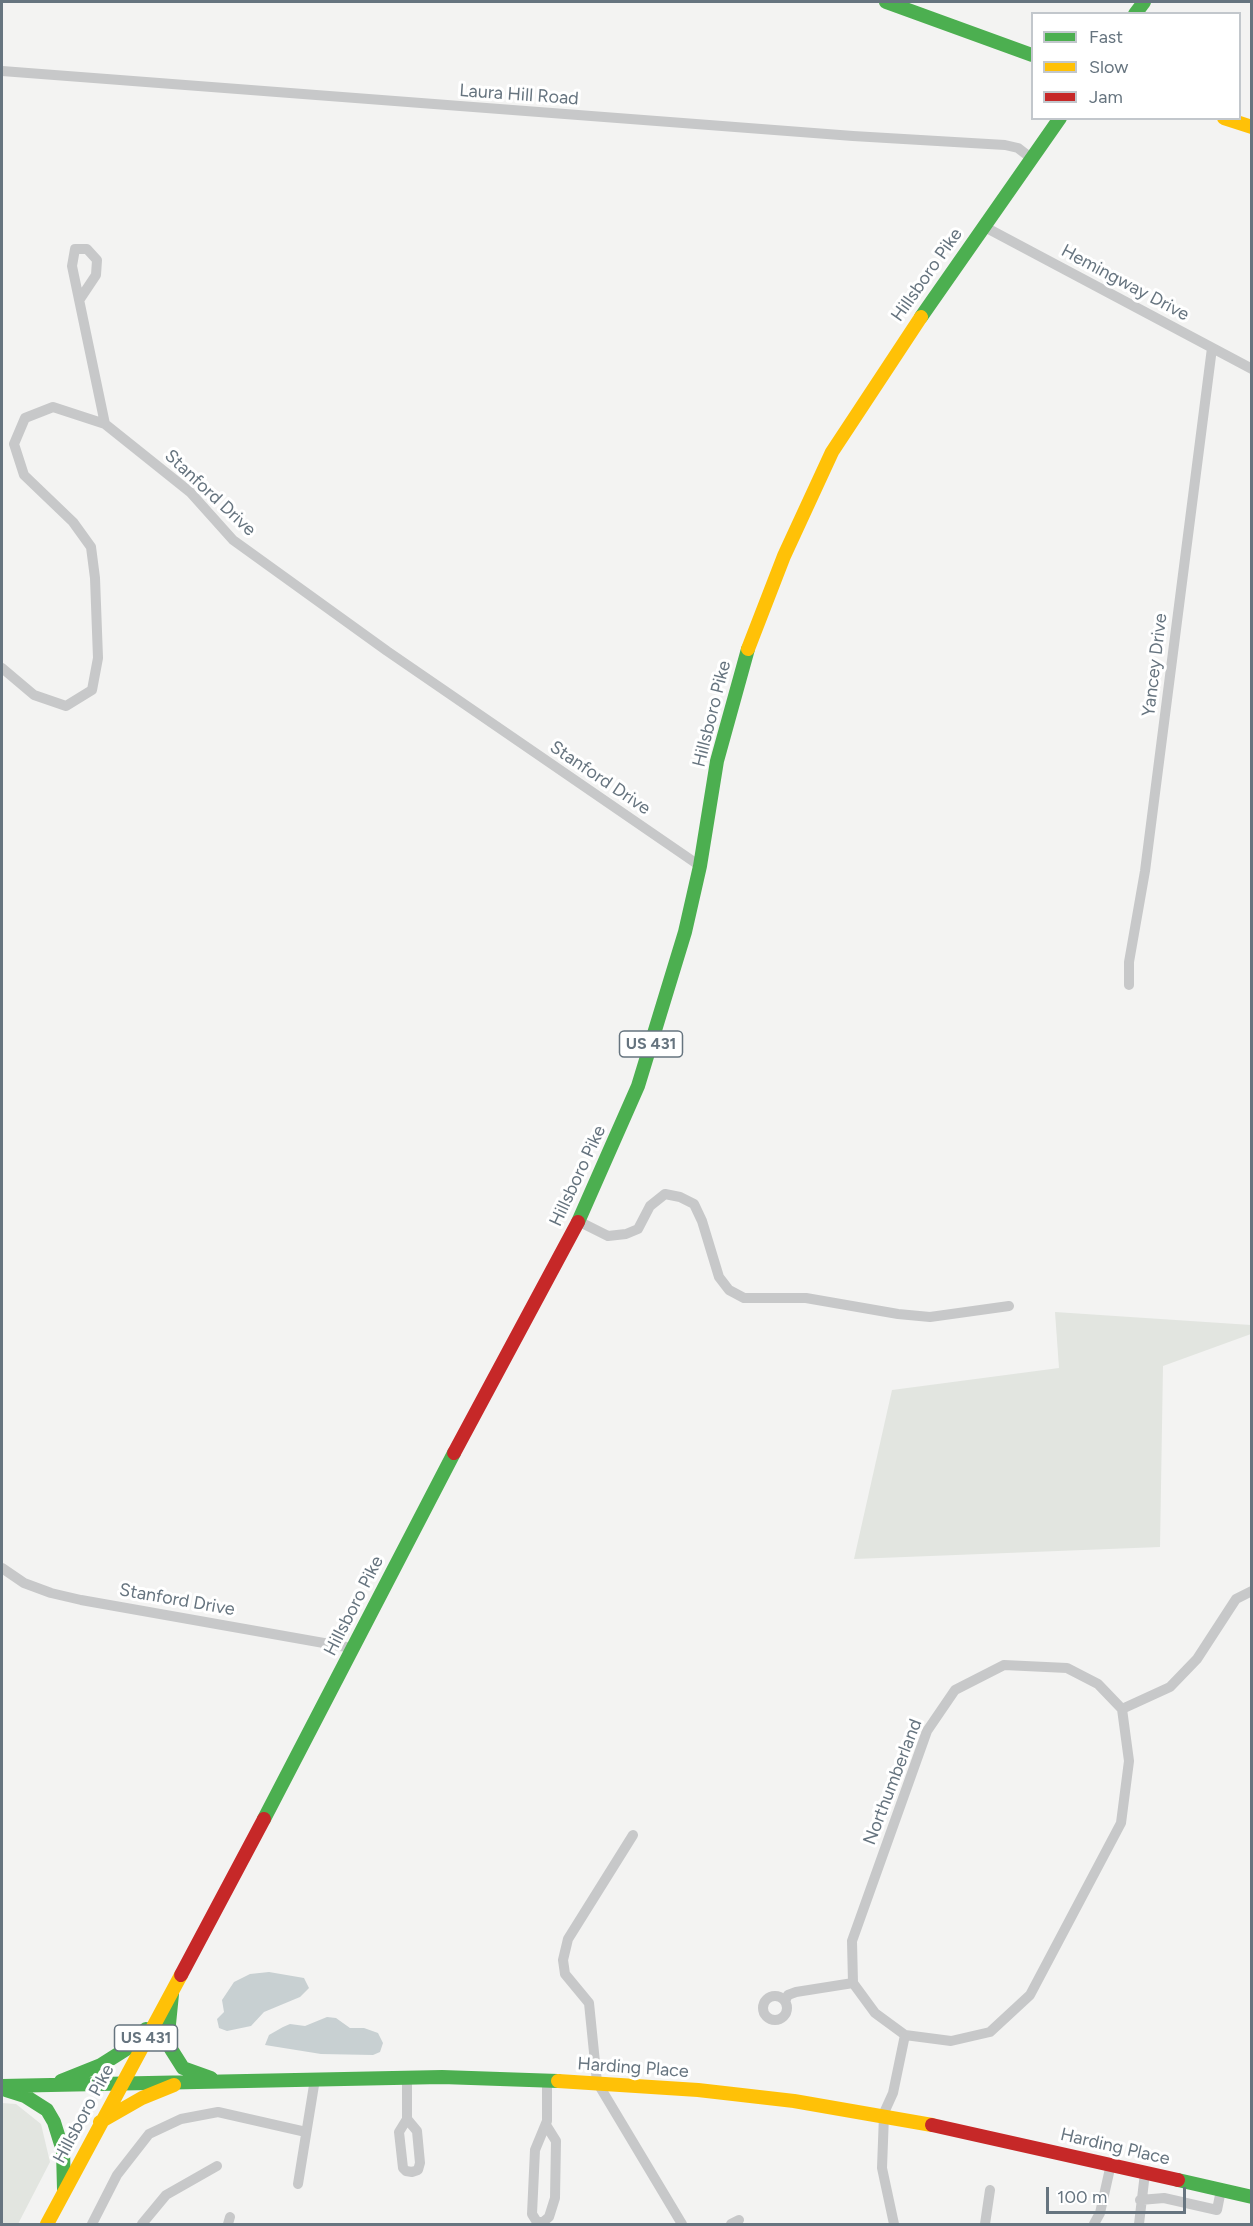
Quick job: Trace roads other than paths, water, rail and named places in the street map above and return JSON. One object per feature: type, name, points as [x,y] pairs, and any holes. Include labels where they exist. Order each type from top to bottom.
[{"type":"main road","points":[[886,2],[1031,56]]},
{"type":"main road","name":"Hillsboro Pike","points":[[47,2224],[100,2121],[172,1992],[515,1335],[540,1294],[578,1221],[638,1086],[685,932],[700,866],[717,761],[731,702],[749,644],[784,556],[832,452],[883,371],[1059,120]]},
{"type":"main road","points":[[1230,120],[1251,127]]},
{"type":"main road","points":[[172,1992],[169,2024],[171,2049],[183,2068],[218,2081]]},
{"type":"main road","points":[[49,2086],[101,2065],[131,2046],[158,2017]]},
{"type":"main road","name":"Harding Place","points":[[2,2087],[407,2077],[597,2082],[794,2101],[883,2115],[1251,2197]]},
{"type":"main road","points":[[100,2121],[142,2098],[184,2082]]},
{"type":"main road","points":[[2,2087],[25,2096],[47,2110],[54,2122],[63,2151],[64,2189]]},
{"type":"street","name":"Laura Hill Road","points":[[2,71],[853,136],[1005,145],[1018,148],[1031,158]]},
{"type":"street","name":"Hemingway Drive","points":[[983,226],[1251,369]]},
{"type":"street","points":[[80,299],[105,424]]},
{"type":"street","name":"Yancey Drive","points":[[1129,985],[1129,962],[1145,871],[1212,348]]},
{"type":"street","name":"Stanford Drive","points":[[2,668],[34,695],[66,706],[92,690],[98,658],[95,578],[91,547],[73,522],[24,474],[14,444],[25,418],[53,407],[105,424],[190,492],[233,540],[387,651],[700,866]]},
{"type":"street","points":[[578,1221],[608,1236],[626,1234],[638,1228],[650,1206],[665,1194],[680,1197],[694,1204],[702,1221],[718,1277],[729,1290],[744,1298],[806,1298],[898,1314],[930,1317],[1009,1306]]},
{"type":"street","name":"Stanford Drive","points":[[2,1568],[42,1590],[81,1600],[352,1648]]},
{"type":"street","points":[[785,2001],[788,1995],[796,1992],[853,1983],[875,2013],[905,2035],[951,2041],[990,2032],[1030,1995],[1121,1823],[1129,1761],[1122,1709],[1170,1687],[1197,1659],[1236,1599],[1251,1591]]},
{"type":"street","name":"Northumberland","points":[[853,1983],[852,1941],[927,1731],[956,1690],[1004,1665],[1067,1668],[1098,1684],[1122,1709]]},
{"type":"street","points":[[633,1834],[567,1939],[562,1960],[565,1974],[589,2003],[597,2082],[682,2224]]},
{"type":"street","points":[[894,2224],[882,2168],[883,2115],[893,2094],[905,2035]]},
{"type":"street","points":[[407,2077],[407,2119]]},
{"type":"street","points":[[298,2184],[315,2079]]},
{"type":"street","points":[[546,2125],[556,2141],[555,2198],[549,2217],[543,2222],[537,2222],[532,2214],[535,2150],[546,2125],[547,2081]]},
{"type":"street","points":[[92,2224],[117,2175],[149,2134],[181,2119],[218,2112],[306,2132]]},
{"type":"street","points":[[1094,2224],[1100,2212],[1111,2164]]},
{"type":"street","points":[[142,2224],[166,2195],[217,2166]]},
{"type":"street","points":[[1139,2224],[1140,2200],[1146,2173]]},
{"type":"street","points":[[985,2224],[990,2190]]},
{"type":"street","points":[[1140,2200],[1164,2198],[1217,2210],[1221,2190]]}]
